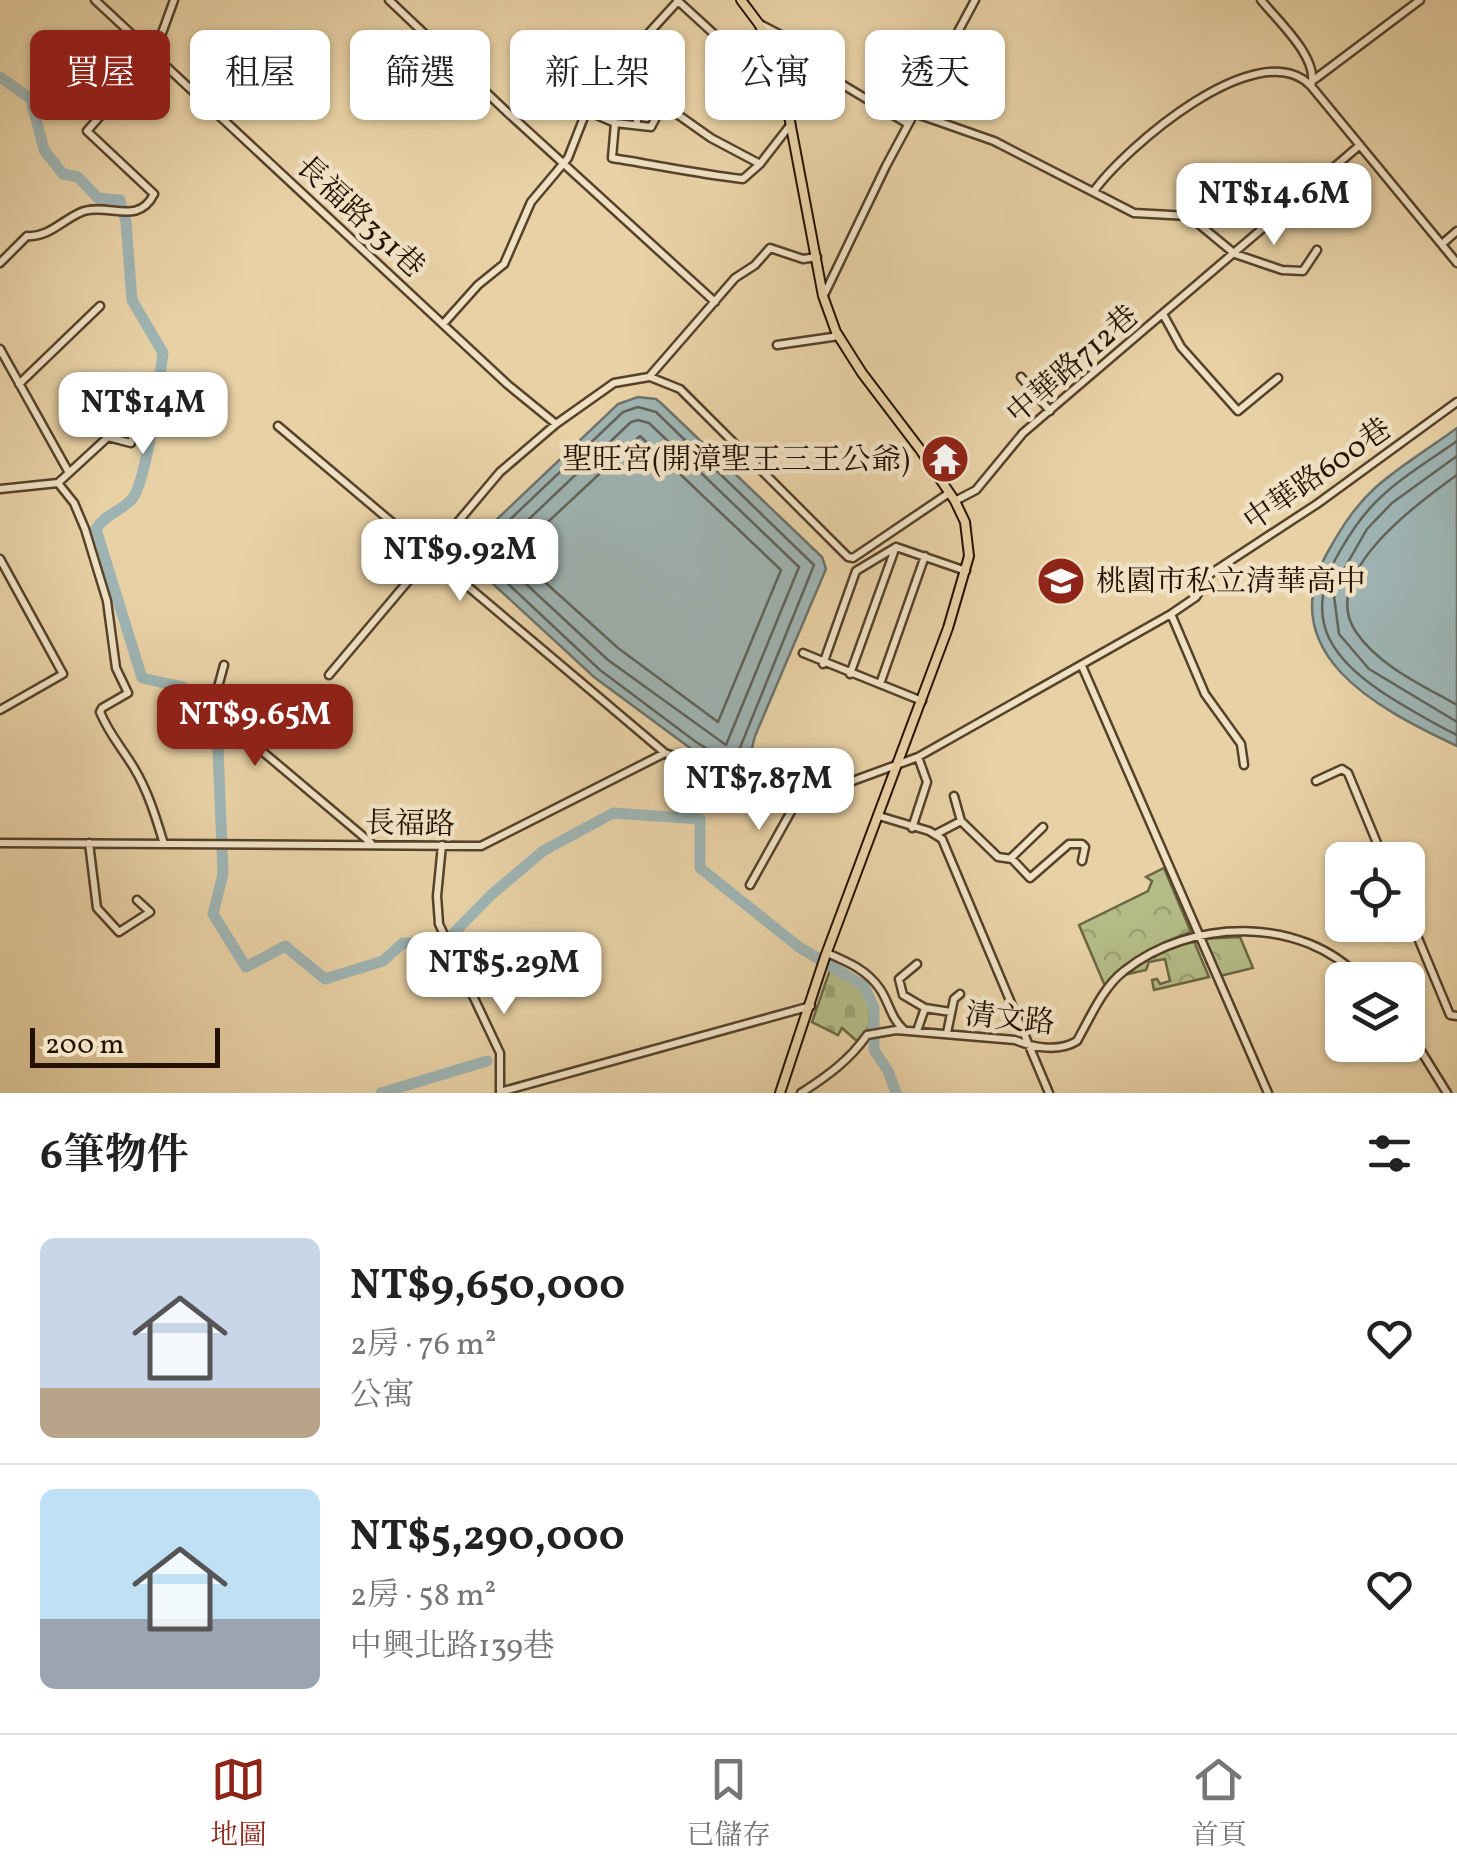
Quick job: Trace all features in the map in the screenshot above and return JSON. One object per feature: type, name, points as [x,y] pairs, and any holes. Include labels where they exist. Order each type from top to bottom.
[{"type":"main road","points":[[742,0],[762,30]]},
{"type":"main road","points":[[780,1093],[967,572],[967,534],[952,497],[878,397],[839,336],[823,296],[790,120]]},
{"type":"street","name":"長福路331巷","points":[[95,0],[127,30]]},
{"type":"street","points":[[163,30],[174,0]]},
{"type":"street","points":[[389,0],[715,302]]},
{"type":"street","points":[[651,30],[678,0],[710,30]]},
{"type":"street","points":[[959,30],[975,0]]},
{"type":"street","points":[[1261,0],[1310,60],[1312,83]]},
{"type":"street","points":[[1312,83],[1420,0]]},
{"type":"street","points":[[759,24],[781,35],[820,71],[908,124]]},
{"type":"street","name":"長福路331巷","points":[[170,70],[507,384],[556,424]]},
{"type":"street","points":[[1094,191],[1122,156],[1230,80],[1267,72],[1293,74],[1312,83],[1457,263]]},
{"type":"street","points":[[610,120],[651,127],[660,110],[667,108],[711,138],[760,164]]},
{"type":"street","points":[[0,263],[27,236],[39,237],[85,211],[110,208],[122,213],[135,212],[149,204],[154,194],[87,131],[97,120]]},
{"type":"street","points":[[444,323],[478,285],[504,264],[531,202],[563,164],[575,144],[582,120]]},
{"type":"street","points":[[636,125],[637,120]]},
{"type":"street","points":[[823,296],[910,120]]},
{"type":"street","points":[[934,120],[994,141],[1134,212],[1189,216],[1235,254],[1282,270],[1303,271],[1317,250]]},
{"type":"street","points":[[615,122],[612,158],[680,172],[743,179],[791,124]]},
{"type":"street","name":"中華路712巷","points":[[648,377],[680,389],[853,558],[952,497],[976,490],[1023,433],[1360,145]]},
{"type":"street","points":[[1442,244],[1457,231]]},
{"type":"street","points":[[329,675],[496,476],[556,424],[614,383],[648,377],[770,248],[802,259],[817,258]]},
{"type":"street","points":[[19,384],[100,306]]},
{"type":"street","points":[[1163,314],[1181,348],[1238,411],[1278,378]]},
{"type":"street","points":[[777,345],[839,336]]},
{"type":"street","points":[[0,350],[68,471]]},
{"type":"street","points":[[1021,377],[1050,410]]},
{"type":"street","name":"中華路600巷","points":[[898,766],[1171,614],[1196,596],[1210,574],[1457,402]]},
{"type":"street","points":[[0,490],[58,483],[108,437],[131,444],[135,422],[121,418]]},
{"type":"street","points":[[278,426],[665,753],[682,759],[725,791],[768,803],[799,798],[898,766]]},
{"type":"street","points":[[58,483],[74,504],[85,529],[108,601],[116,668],[128,693],[100,712],[110,736],[134,768],[164,844]]},
{"type":"street","points":[[823,664],[856,571],[896,547],[967,572]]},
{"type":"street","points":[[850,674],[896,547]]},
{"type":"street","points":[[880,684],[925,556]]},
{"type":"street","points":[[0,560],[63,674],[0,710]]},
{"type":"street","points":[[1171,614],[1205,694],[1242,744],[1244,765]]},
{"type":"street","points":[[803,654],[922,701]]},
{"type":"street","points":[[224,665],[212,709],[371,844]]},
{"type":"street","points":[[1082,666],[1268,1093]]},
{"type":"street","name":"長福路","points":[[0,843],[481,846],[665,753]]},
{"type":"street","points":[[912,828],[927,782],[918,757]]},
{"type":"street","points":[[1316,782],[1342,769],[1348,773],[1377,842]]},
{"type":"street","points":[[954,796],[961,821],[998,857],[1010,859],[1030,878],[1069,844],[1085,847],[1082,861]]},
{"type":"street","points":[[750,885],[799,798]]},
{"type":"street","points":[[879,816],[936,834],[942,840],[1048,1093]]},
{"type":"street","points":[[936,834],[961,821]]},
{"type":"street","points":[[1010,859],[1044,827]]},
{"type":"street","points":[[89,844],[97,908],[119,932],[150,912],[138,900]]},
{"type":"street","points":[[442,845],[439,924],[500,1054],[500,1092],[810,1006]]},
{"type":"street","name":"清文路","points":[[801,1093],[830,1074],[869,1035],[890,1031],[1016,1040],[1028,1046],[1068,1046],[1077,1041],[1120,972],[1178,940],[1252,932],[1291,937],[1343,962]]},
{"type":"street","points":[[1420,942],[1450,1015],[1457,1016]]},
{"type":"street","points":[[825,959],[862,969],[878,986],[889,1006],[890,1017],[904,1030]]},
{"type":"street","points":[[916,964],[904,972],[899,984],[903,995],[925,1008],[950,1012]]},
{"type":"street","points":[[947,1033],[954,999],[960,994]]},
{"type":"street","points":[[917,1031],[925,1008]]},
{"type":"street","points":[[1425,1057],[1447,1093]]},
{"type":"green space","points":[[1164,868],[1191,932],[1144,953],[1105,986],[1079,925],[1148,891],[1152,881],[1146,877]]},
{"type":"green space","points":[[1240,937],[1253,968],[1216,977],[1200,939]]},
{"type":"green space","points":[[1193,939],[1209,977],[1154,990],[1152,980],[1157,979],[1160,984],[1170,981],[1165,959],[1149,962],[1146,970],[1124,975],[1160,951]]},
{"type":"green space","points":[[830,970],[856,983],[870,998],[870,1032],[858,1042],[842,1028],[838,1035],[812,1022]]},
{"type":"water","points":[[638,397],[656,399],[662,404],[822,557],[826,569],[755,736],[743,783],[736,782],[594,677],[478,570],[478,545],[492,524],[618,404]]},
{"type":"water","points":[[1457,428],[1457,746],[1394,714],[1340,672],[1322,646],[1313,617],[1315,585],[1330,548],[1350,516],[1386,479]]},
{"type":"waterway","points":[[0,77],[31,99],[44,150],[63,174],[78,177],[98,198],[120,200],[126,222],[132,300],[163,353],[152,430],[137,489],[128,503],[96,529],[142,678],[183,687],[191,728],[207,734],[218,748],[223,874],[213,914],[246,967],[285,946],[325,979],[383,961],[403,943],[444,943],[491,895],[543,851],[613,813],[700,819],[700,868],[799,947],[864,986],[874,1008],[874,1050],[896,1093]]},
{"type":"waterway","points":[[381,1093],[487,1061]]},
{"type":"place","name":"聖旺宮(開漳聖王三王公爺)","points":[[945,459]]},
{"type":"place","name":"桃園市私立清華高中","points":[[1061,581]]}]
